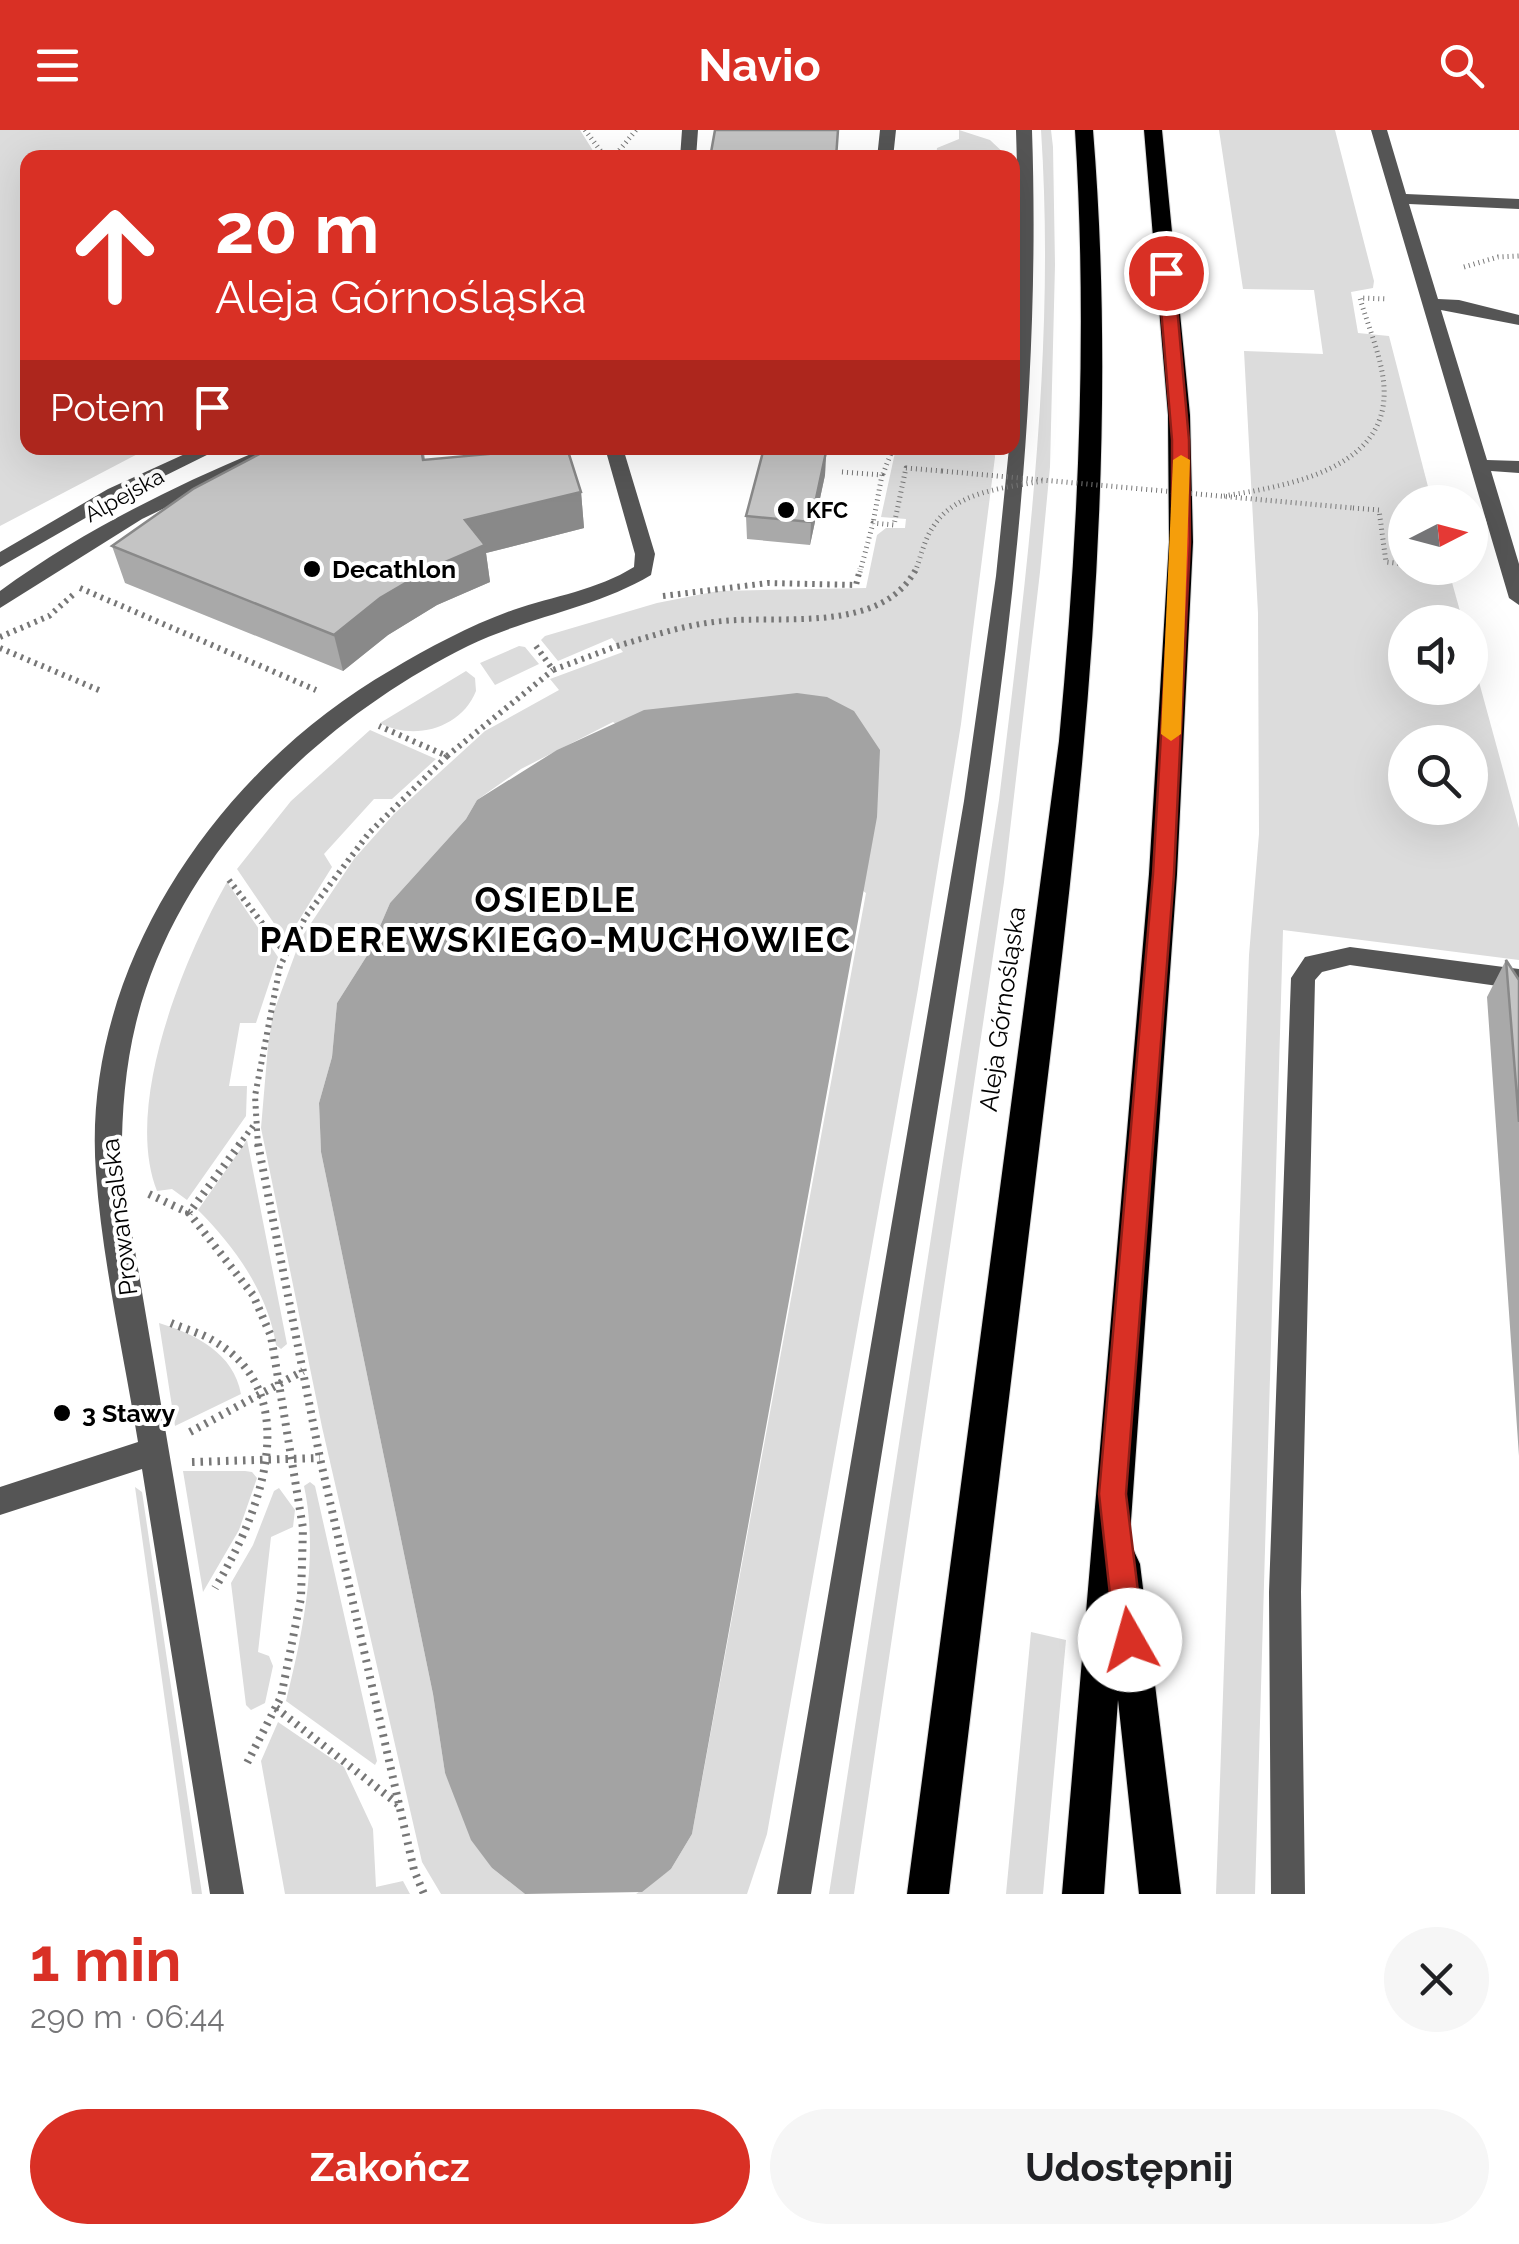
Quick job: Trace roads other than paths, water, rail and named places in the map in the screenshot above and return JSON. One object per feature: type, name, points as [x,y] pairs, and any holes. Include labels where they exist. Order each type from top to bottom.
[{"type":"highway","name":"Aleja Górnośląska","points":[[927,1881],[1064,828],[1094,355],[1084,130]]},
{"type":"highway","points":[[1083,1894],[1163,874],[1181,542],[1179,415],[1153,130]]},
{"type":"highway","points":[[1112,1494],[1160,1894]]},
{"type":"street","points":[[1020,249],[1024,130]]},
{"type":"street","points":[[1379,130],[1515,570],[1519,598]]},
{"type":"street","points":[[1400,198],[1519,204]]},
{"type":"street","points":[[1431,304],[1460,306],[1519,320]]},
{"type":"street","name":"Alpejska","points":[[0,561],[115,493],[197,455]]},
{"type":"street","name":"Alpejska","points":[[5,592],[138,514],[265,455]]},
{"type":"street","name":"Prowansalska","points":[[227,1894],[109,1174],[112,1078],[129,1002],[153,940],[208,852],[301,748],[404,670],[450,646],[528,612],[626,582],[644,570],[642,543],[616,455]]},
{"type":"street","points":[[794,1894],[967,855],[1003,589],[1013,455]]},
{"type":"street","points":[[1480,465],[1519,467]]},
{"type":"street","points":[[1288,1894],[1285,1592],[1303,978],[1314,964],[1350,956],[1519,979]]},
{"type":"street","points":[[0,1501],[155,1458]]},
{"type":"place","name":"KFC","points":[[786,510]]},
{"type":"place","name":"Decathlon","points":[[312,569]]},
{"type":"place","name":"3 Stawy","points":[[62,1413]]},
{"type":"district","name":"OSIEDLE PADEREWSKIEGO-MUCHOWIEC","points":[[556,920]]}]
